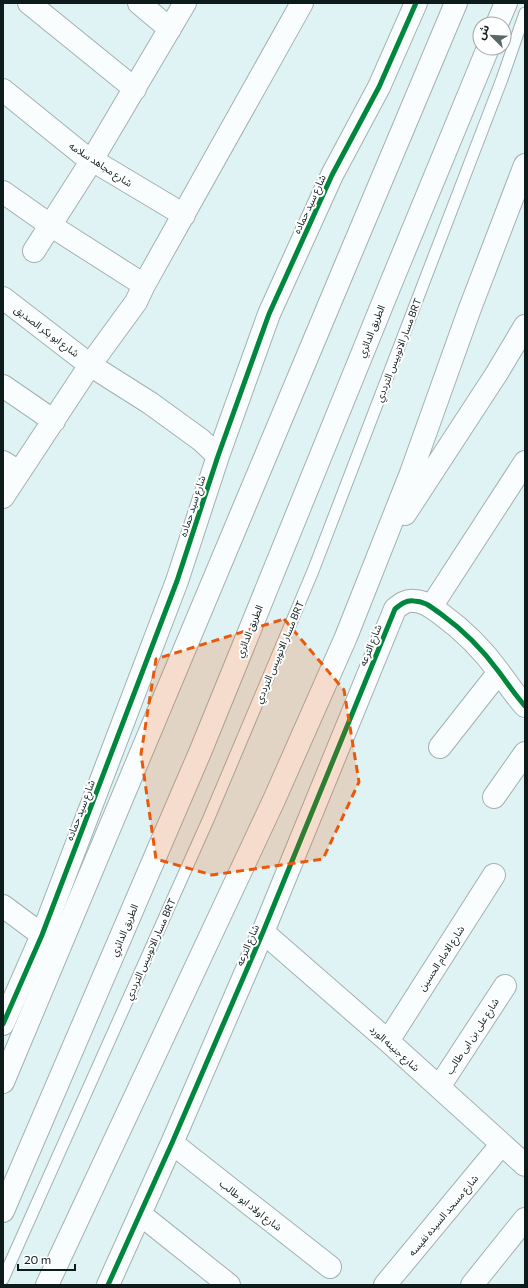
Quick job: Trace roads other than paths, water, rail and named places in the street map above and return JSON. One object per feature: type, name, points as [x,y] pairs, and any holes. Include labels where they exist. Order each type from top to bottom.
[{"type":"main road","points":[[29,3],[134,89]]},
{"type":"main road","points":[[139,3],[170,29]]},
{"type":"main road","points":[[34,251],[92,160],[185,3]]},
{"type":"main road","points":[[3,497],[11,467],[54,421],[90,364],[130,311],[302,3]]},
{"type":"main road","name":"شارع سيد حماده","points":[[3,1024],[42,935],[177,581],[256,346],[332,175],[379,87],[416,3]]},
{"type":"main road","points":[[3,1082],[456,3]]},
{"type":"main road","points":[[500,16],[506,3]]},
{"type":"main road","name":"الطريق الدائري","points":[[3,1211],[201,750],[391,282],[485,56]]},
{"type":"main road","name":"شارع مجاهد سلامه","points":[[3,90],[82,154],[184,215]]},
{"type":"main road","points":[[47,1285],[274,800],[334,664],[416,459],[469,311],[525,165]]},
{"type":"main road","points":[[3,192],[50,225],[144,285]]},
{"type":"main road","name":"شارع ابو بكر الصديق","points":[[3,298],[90,364],[150,403],[200,440],[218,456]]},
{"type":"main road","points":[[379,554],[497,373],[525,326]]},
{"type":"main road","points":[[3,386],[54,421]]},
{"type":"main road","points":[[525,462],[431,607],[468,636],[484,653],[512,692],[525,706]]},
{"type":"main road","name":"شارع الترعه","points":[[108,1285],[263,932],[395,609],[403,603],[412,600],[422,602],[431,607]]},
{"type":"main road","points":[[440,747],[499,672]]},
{"type":"main road","points":[[494,796],[525,753]]},
{"type":"main road","name":"شارع الامام الحسين","points":[[388,1041],[494,875]]},
{"type":"main road","points":[[3,906],[42,935]]},
{"type":"main road","name":"شارع جنينه الورد","points":[[263,932],[388,1041],[501,1145],[525,1165]]},
{"type":"main road","name":"شارع على بن ابى طالب","points":[[439,1087],[505,986]]},
{"type":"main road","name":"شارع اولاد ابو طالب","points":[[172,1142],[330,1267]]},
{"type":"main road","name":"شارع مسجد السيده نفيسه","points":[[385,1285],[501,1145]]},
{"type":"main road","points":[[140,1214],[229,1285]]},
{"type":"main road","points":[[472,1285],[525,1219]]},
{"type":"lane","name":"مسار الاتوبيس الترددي BRT","points":[[3,1278],[208,820],[313,571],[502,79],[525,13]]}]
